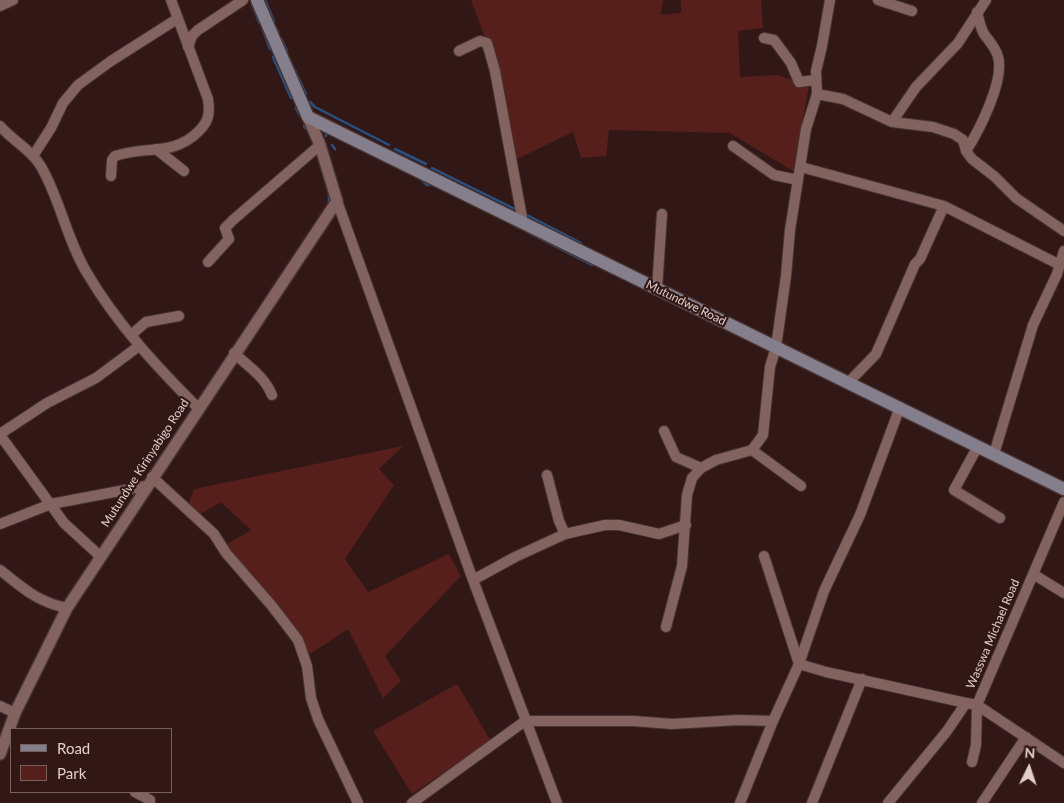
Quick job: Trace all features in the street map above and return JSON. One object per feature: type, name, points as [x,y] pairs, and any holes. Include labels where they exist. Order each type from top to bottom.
[{"type":"main road","points":[[257,0],[308,117]]},
{"type":"main road","name":"Mutundwe Road","points":[[308,117],[1064,489]]},
{"type":"street","points":[[0,6],[13,0]]},
{"type":"street","points":[[111,176],[114,156],[168,148],[188,142],[207,123],[210,109],[208,99],[171,0]]},
{"type":"street","points":[[188,47],[192,36],[198,30],[243,0]]},
{"type":"street","points":[[666,627],[682,566],[687,495],[692,478],[701,468],[716,460],[752,450],[763,435],[770,367],[776,347],[790,230],[806,129],[817,94],[816,80],[830,0]]},
{"type":"street","points":[[878,0],[912,11]]},
{"type":"street","points":[[892,122],[916,87],[958,42],[986,0]]},
{"type":"street","points":[[966,151],[976,136],[988,106],[996,83],[999,60],[997,52],[983,32],[977,12]]},
{"type":"street","points":[[34,156],[63,103],[78,85],[111,61],[177,19]]},
{"type":"street","points":[[764,38],[774,40],[791,64],[799,82],[816,80]]},
{"type":"street","points":[[459,51],[480,42],[487,43],[523,223]]},
{"type":"street","points":[[817,94],[843,99],[892,122],[933,126],[954,134],[963,140],[966,151],[972,160],[994,176],[1016,198],[1064,231]]},
{"type":"street","points":[[308,117],[320,145],[337,201],[472,580],[557,803]]},
{"type":"street","points":[[0,126],[34,156],[44,172],[87,273],[139,346],[198,408]]},
{"type":"street","points":[[208,262],[229,239],[225,228],[277,179],[320,145]]},
{"type":"street","points":[[733,146],[774,175],[798,180]]},
{"type":"street","points":[[156,149],[184,171]]},
{"type":"street","points":[[800,168],[944,206],[1060,265]]},
{"type":"street","name":"Mutundwe Kirinyabigo Road","points":[[16,722],[67,608],[149,481],[337,201]]},
{"type":"street","points":[[848,382],[876,354],[915,264],[920,259],[944,206]]},
{"type":"street","points":[[657,289],[662,214]]},
{"type":"street","points":[[994,454],[1033,325],[1064,252]]},
{"type":"street","points":[[131,335],[146,322],[179,316]]},
{"type":"street","points":[[100,556],[64,523],[0,435],[39,407],[96,378],[139,346]]},
{"type":"street","points":[[234,354],[268,384],[272,395]]},
{"type":"street","points":[[740,803],[773,720],[799,664],[824,591],[860,515],[900,407]]},
{"type":"street","points":[[664,432],[676,457],[701,468]]},
{"type":"street","points":[[978,446],[954,490],[1000,518]]},
{"type":"street","points":[[752,450],[801,486]]},
{"type":"street","points":[[547,474],[559,521],[565,534]]},
{"type":"street","points":[[0,524],[51,504],[149,481],[214,534],[226,553],[272,606],[298,640],[316,712],[358,803]]},
{"type":"street","name":"Wasswa Michael Road","points":[[888,803],[948,731],[966,703],[976,705],[1064,502]]},
{"type":"street","points":[[472,580],[515,556],[565,534],[605,525],[619,525],[659,534],[686,525]]},
{"type":"street","points":[[764,556],[799,664]]},
{"type":"street","points":[[0,570],[30,594],[48,605],[67,608]]},
{"type":"street","points":[[1033,574],[1064,593]]},
{"type":"street","points":[[799,664],[826,672],[966,703]]},
{"type":"street","points":[[812,803],[862,679]]},
{"type":"street","points":[[976,705],[1064,763]]},
{"type":"street","points":[[972,762],[976,745],[976,705]]},
{"type":"street","points":[[0,706],[16,722]]},
{"type":"street","points":[[412,803],[526,721],[633,721],[672,724],[773,720]]},
{"type":"street","name":"Mutundwe Kirinyabigo Road","points":[[0,754],[10,734]]},
{"type":"street","points":[[982,803],[1026,737]]},
{"type":"street","points":[[137,793],[150,800],[150,803]]},
{"type":"green space","points":[[471,0],[663,0],[661,15],[681,13],[681,0],[761,0],[763,28],[738,31],[740,77],[777,75],[809,86],[793,171],[730,133],[609,130],[606,156],[581,158],[573,132],[517,159],[501,79]]},
{"type":"green space","points":[[403,446],[379,469],[394,485],[345,559],[368,592],[449,554],[461,576],[385,656],[401,681],[383,698],[348,629],[310,654],[226,545],[251,530],[221,502],[199,515],[189,503],[194,489]]},
{"type":"green space","points":[[457,684],[491,741],[412,794],[373,731]]},
{"type":"waterway","points":[[265,0],[274,21]]},
{"type":"waterway","points":[[252,4],[259,22]]},
{"type":"waterway","points":[[263,30],[270,49]]},
{"type":"waterway","points":[[281,38],[287,51]]},
{"type":"waterway","points":[[273,57],[291,98]]},
{"type":"waterway","points":[[289,58],[306,94]]},
{"type":"waterway","points":[[310,102],[315,107],[389,145]]},
{"type":"waterway","points":[[296,108],[299,114]]},
{"type":"waterway","points":[[332,145],[335,149]]},
{"type":"waterway","points":[[395,149],[426,164]]},
{"type":"waterway","points":[[318,156],[320,163]]},
{"type":"waterway","points":[[432,168],[517,210]]},
{"type":"waterway","points":[[421,179],[427,185],[432,184]]},
{"type":"waterway","points":[[329,193],[329,203]]},
{"type":"waterway","points":[[525,214],[581,243]]},
{"type":"waterway","points":[[512,224],[519,228]]},
{"type":"waterway","points":[[527,232],[592,265]]}]
